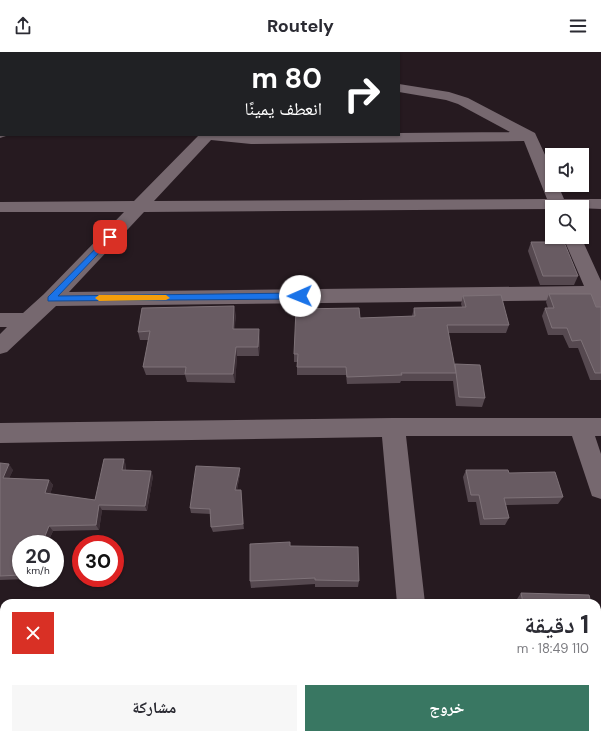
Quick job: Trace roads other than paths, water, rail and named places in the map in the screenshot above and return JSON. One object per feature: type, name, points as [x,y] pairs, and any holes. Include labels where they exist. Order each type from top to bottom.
[{"type":"street","points":[[400,88],[449,96],[463,101],[530,136],[556,200]]},
{"type":"street","points":[[0,346],[26,320],[51,299],[206,136]]},
{"type":"street","points":[[221,136],[251,139],[530,136]]},
{"type":"street","points":[[589,205],[601,204]]},
{"type":"street","points":[[0,207],[545,206]]},
{"type":"street","points":[[51,299],[599,296],[575,244]]},
{"type":"street","points":[[0,320],[26,320]]},
{"type":"street","points":[[393,426],[411,599]]},
{"type":"street","points":[[0,433],[393,426],[590,427],[601,488]]}]
